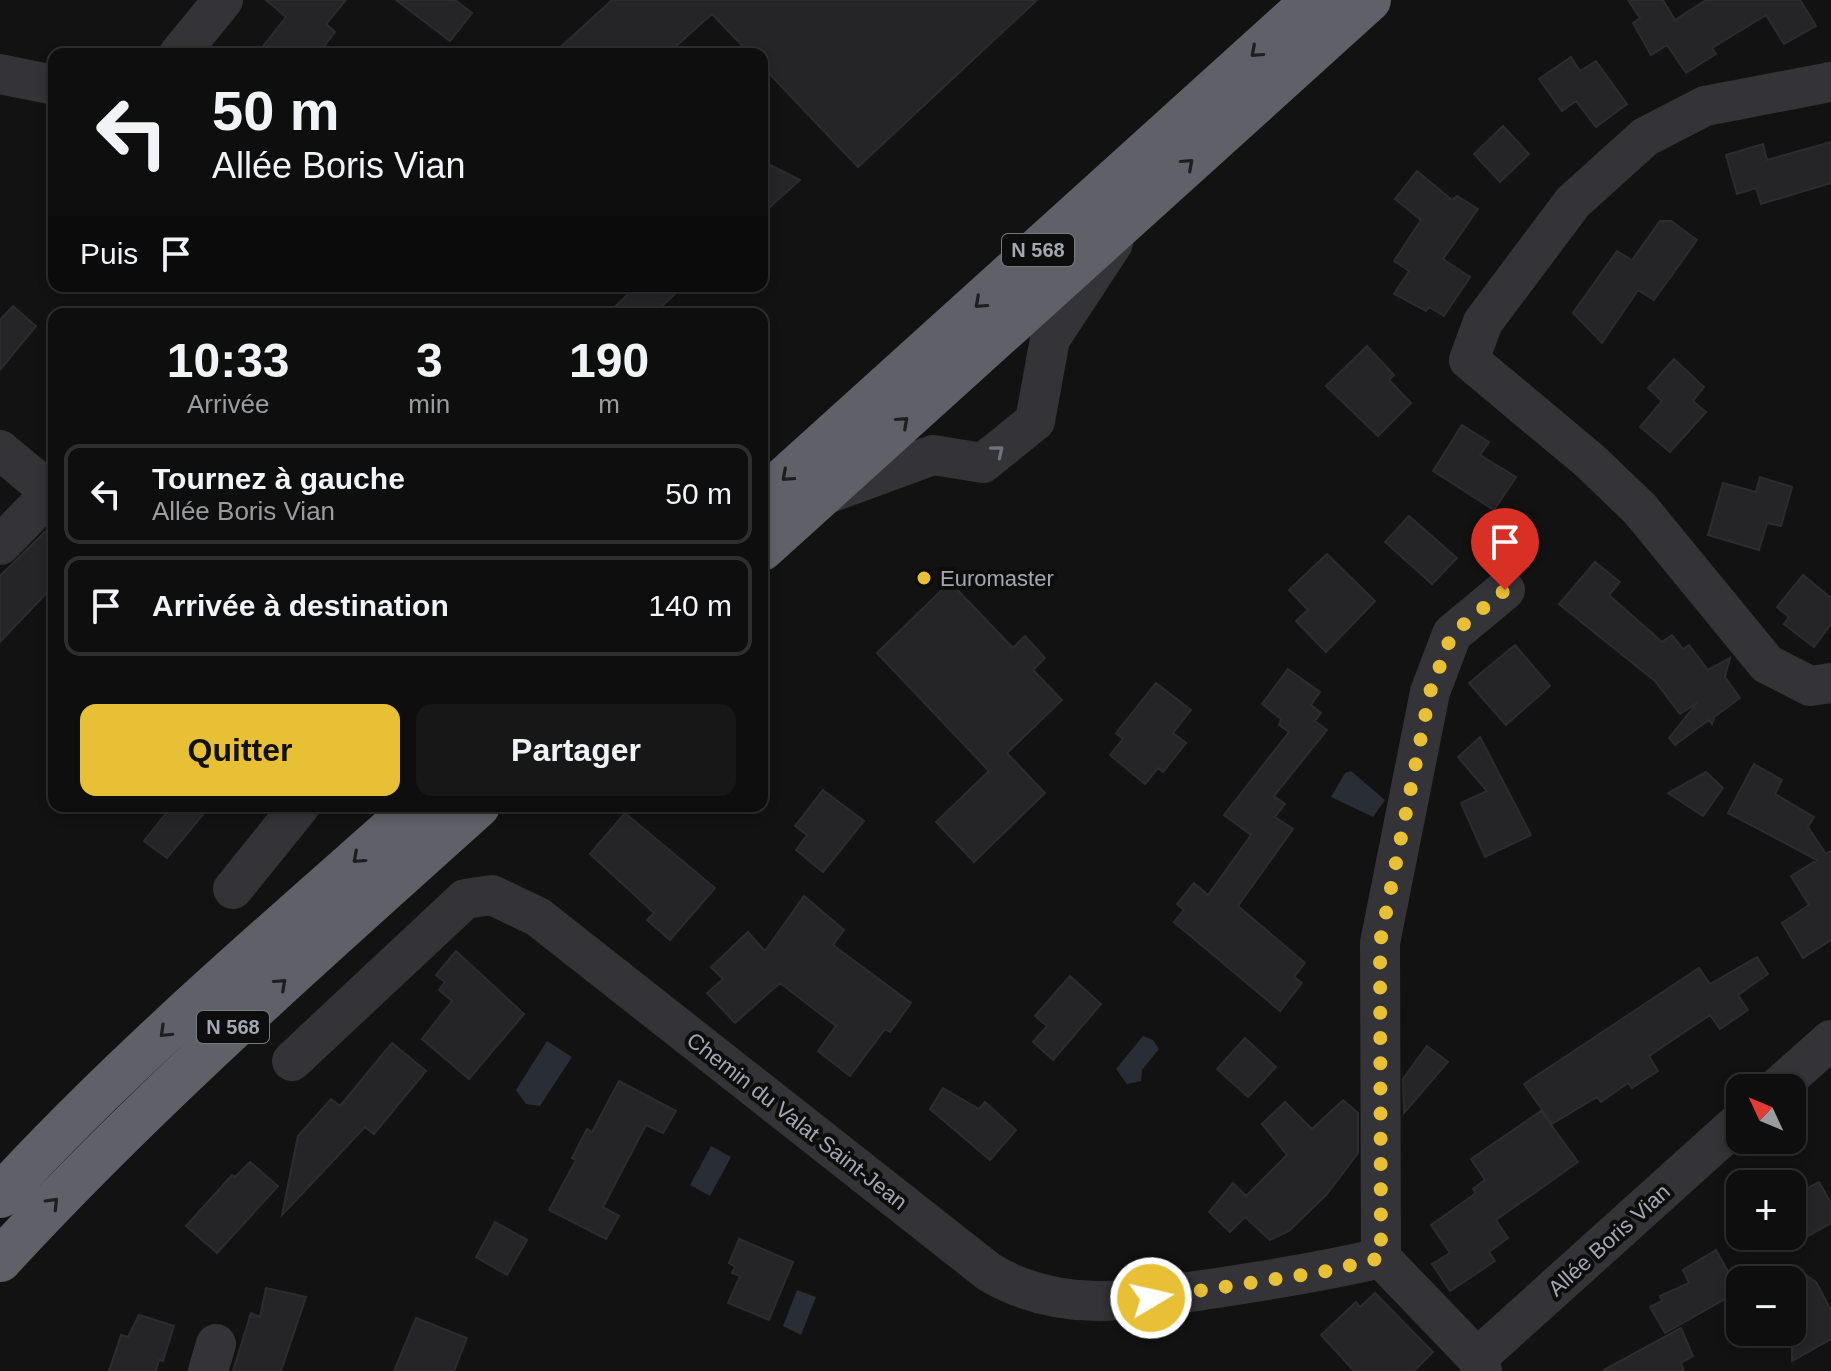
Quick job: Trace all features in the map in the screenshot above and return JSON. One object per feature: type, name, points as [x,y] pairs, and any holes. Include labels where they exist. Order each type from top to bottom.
[{"type":"highway","name":"N 568","points":[[768,494],[1314,0]]},
{"type":"highway","name":"N 568","points":[[768,544],[1369,0]]},
{"type":"highway","name":"N 568","points":[[0,1196],[43,1149],[189,1009],[410,812]]},
{"type":"highway","name":"N 568","points":[[0,1260],[53,1202],[216,1042],[471,812]]},
{"type":"highway","points":[[0,1190],[43,1149]]},
{"type":"street","points":[[184,48],[223,0]]},
{"type":"street","points":[[0,74],[48,84]]},
{"type":"street","points":[[1831,82],[1705,106],[1645,137],[1573,202],[1483,322],[1469,360],[1640,509],[1767,664],[1810,686],[1831,683]]},
{"type":"street","points":[[821,497],[933,455],[983,463],[1035,421],[1050,339],[1131,216]]},
{"type":"street","points":[[0,450],[48,491]]},
{"type":"street","points":[[0,545],[48,498]]},
{"type":"street","points":[[1381,1258],[1380,943],[1430,692],[1452,634],[1505,590]]},
{"type":"street","points":[[233,889],[295,812]]},
{"type":"street","name":"Chemin du Valat Saint-Jean","points":[[292,1061],[465,899],[492,895],[538,917],[989,1272],[1018,1289],[1067,1300],[1122,1302],[1322,1272],[1381,1258]]},
{"type":"street","points":[[1793,1074],[1831,1040]]},
{"type":"street","name":"Allée Boris Vian","points":[[1381,1258],[1479,1365],[1726,1134]]},
{"type":"shaded area","points":[[1351,771],[1385,800],[1373,817],[1331,797],[1345,773]]},
{"type":"shaded area","points":[[1143,1036],[1153,1040],[1159,1049],[1142,1070],[1141,1081],[1127,1084],[1116,1069]]},
{"type":"shaded area","points":[[547,1041],[572,1057],[540,1106],[526,1104],[516,1090]]},
{"type":"shaded area","points":[[711,1146],[731,1157],[710,1196],[690,1185]]},
{"type":"shaded area","points":[[797,1290],[816,1297],[801,1335],[783,1326]]},
{"type":"building","points":[[266,0],[346,0],[326,24],[335,32],[323,48],[262,48],[286,17]]},
{"type":"building","points":[[396,0],[455,0],[472,13],[450,41]]},
{"type":"building","points":[[612,0],[1037,0],[858,167],[768,72],[768,48],[744,48],[712,14],[674,48],[560,48]]},
{"type":"building","points":[[1628,0],[1663,0],[1675,20],[1706,0],[1800,0],[1816,26],[1784,44],[1766,15],[1712,48],[1716,54],[1686,73],[1667,45],[1651,55],[1633,23],[1640,18]]},
{"type":"building","points":[[1571,57],[1580,71],[1596,61],[1627,104],[1596,127],[1576,101],[1562,111],[1539,79]]},
{"type":"building","points":[[1503,126],[1529,154],[1500,182],[1474,154]]},
{"type":"building","points":[[1831,142],[1831,183],[1761,204],[1756,188],[1737,194],[1726,155],[1763,144],[1767,160]]},
{"type":"building","points":[[768,164],[800,180],[768,209]]},
{"type":"building","points":[[1417,171],[1452,200],[1457,196],[1478,209],[1443,259],[1470,277],[1444,316],[1429,307],[1426,311],[1394,294],[1409,271],[1394,261],[1421,220],[1395,199]]},
{"type":"building","points":[[1660,221],[1671,221],[1697,240],[1654,300],[1638,290],[1602,343],[1573,313],[1617,251],[1632,260]]},
{"type":"building","points":[[631,292],[677,292],[660,308],[613,308]]},
{"type":"building","points":[[13,306],[36,326],[0,370],[0,320]]},
{"type":"building","points":[[1367,346],[1394,375],[1389,380],[1411,403],[1378,436],[1326,386]]},
{"type":"building","points":[[1674,359],[1704,387],[1693,401],[1706,412],[1670,452],[1640,427],[1662,401],[1648,388]]},
{"type":"building","points":[[1462,425],[1489,442],[1480,455],[1516,477],[1494,510],[1433,471]]},
{"type":"building","points":[[1760,477],[1792,487],[1781,526],[1767,523],[1759,550],[1708,535],[1723,483],[1756,492]]},
{"type":"building","points":[[1409,516],[1457,558],[1432,584],[1385,542]]},
{"type":"building","points":[[48,529],[48,591],[0,642],[0,576]]},
{"type":"building","points":[[1327,554],[1375,601],[1326,652],[1296,621],[1308,610],[1289,590]]},
{"type":"building","points":[[1595,562],[1620,582],[1609,595],[1662,642],[1672,635],[1683,649],[1689,645],[1708,670],[1730,658],[1725,677],[1740,698],[1714,717],[1712,724],[1709,720],[1675,745],[1669,738],[1697,703],[1680,714],[1655,681],[1559,604]]},
{"type":"building","points":[[1803,575],[1831,598],[1831,624],[1814,647],[1784,624],[1789,617],[1777,607]]},
{"type":"building","points":[[950,582],[1013,648],[1025,636],[1045,658],[1033,670],[1062,700],[1007,753],[1045,793],[974,862],[936,822],[989,771],[877,653]]},
{"type":"building","points":[[1515,645],[1550,686],[1506,725],[1469,683]]},
{"type":"building","points":[[1288,669],[1320,692],[1311,705],[1321,713],[1315,721],[1327,730],[1274,796],[1285,804],[1275,817],[1293,829],[1238,906],[1305,963],[1294,977],[1302,983],[1280,1011],[1174,922],[1184,910],[1177,904],[1194,883],[1208,895],[1251,835],[1224,815],[1289,732],[1279,725],[1281,719],[1262,704]]},
{"type":"building","points":[[1156,683],[1191,710],[1173,733],[1186,743],[1163,772],[1158,768],[1145,784],[1110,755],[1123,739],[1116,733]]},
{"type":"building","points":[[1480,737],[1531,835],[1485,857],[1461,803],[1487,791],[1458,757]]},
{"type":"building","points":[[1754,764],[1782,780],[1775,794],[1814,817],[1808,827],[1826,854],[1831,851],[1831,940],[1803,958],[1782,923],[1809,905],[1791,876],[1817,860],[1728,813]]},
{"type":"building","points":[[1706,772],[1723,788],[1703,816],[1668,793]]},
{"type":"building","points":[[823,790],[864,821],[823,872],[796,850],[807,835],[795,826]]},
{"type":"building","points":[[167,812],[205,812],[167,858],[144,841]]},
{"type":"building","points":[[625,813],[715,888],[670,940],[647,920],[654,913],[590,854]]},
{"type":"building","points":[[804,896],[844,930],[833,945],[911,1003],[890,1032],[885,1029],[850,1076],[818,1051],[836,1026],[780,983],[735,1023],[707,993],[723,979],[711,967],[748,932],[765,951]]},
{"type":"building","points":[[456,951],[524,1014],[469,1079],[422,1039],[452,1001],[439,990],[445,982],[436,975]]},
{"type":"building","points":[[1757,957],[1768,974],[1738,995],[1748,1010],[1720,1029],[1710,1015],[1649,1056],[1658,1071],[1632,1088],[1628,1083],[1601,1102],[1597,1097],[1552,1124],[1524,1084],[1699,968],[1710,984]]},
{"type":"building","points":[[1070,976],[1101,1004],[1053,1060],[1033,1042],[1047,1026],[1035,1016]]},
{"type":"building","points":[[1245,1038],[1276,1067],[1248,1097],[1217,1069]]},
{"type":"building","points":[[392,1043],[426,1071],[374,1134],[365,1127],[282,1215],[298,1136],[331,1099],[340,1106]]},
{"type":"building","points":[[1427,1046],[1448,1062],[1404,1113],[1403,1079]]},
{"type":"building","points":[[619,1081],[676,1111],[663,1133],[646,1125],[603,1207],[619,1216],[606,1239],[549,1210],[576,1160],[572,1158],[587,1129],[592,1132]]},
{"type":"building","points":[[943,1088],[979,1109],[985,1102],[1016,1130],[990,1160],[930,1109]]},
{"type":"building","points":[[1343,1100],[1358,1113],[1358,1153],[1327,1194],[1289,1231],[1270,1240],[1245,1217],[1230,1232],[1209,1212],[1233,1183],[1246,1196],[1287,1155],[1262,1124],[1285,1102],[1312,1129]]},
{"type":"building","points":[[1541,1111],[1578,1162],[1496,1220],[1508,1238],[1489,1252],[1495,1261],[1450,1291],[1432,1264],[1450,1253],[1431,1225],[1476,1193],[1473,1189],[1485,1180],[1471,1159]]},
{"type":"building","points":[[250,1162],[278,1186],[217,1253],[186,1226],[232,1175],[235,1177]]},
{"type":"building","points":[[1819,1182],[1831,1203],[1831,1223],[1806,1237],[1806,1189]]},
{"type":"building","points":[[495,1222],[527,1240],[507,1275],[476,1257]]},
{"type":"building","points":[[739,1239],[793,1262],[769,1320],[728,1303],[740,1276],[732,1273],[735,1267],[729,1263]]},
{"type":"building","points":[[1716,1250],[1726,1268],[1726,1298],[1665,1333],[1650,1307],[1662,1301],[1660,1296],[1689,1283],[1683,1270]]},
{"type":"building","points":[[1806,1275],[1816,1282],[1831,1310],[1831,1339],[1792,1361],[1792,1346],[1806,1346]]},
{"type":"building","points":[[266,1288],[306,1297],[281,1371],[233,1371],[251,1313],[260,1317]]},
{"type":"building","points":[[1375,1293],[1433,1352],[1414,1371],[1354,1371],[1321,1335],[1356,1302],[1360,1307]]},
{"type":"building","points":[[139,1315],[174,1326],[163,1361],[159,1360],[156,1371],[109,1371],[121,1335],[128,1337]]},
{"type":"building","points":[[416,1318],[467,1338],[454,1371],[394,1371]]},
{"type":"building","points":[[1681,1328],[1693,1356],[1681,1363],[1684,1371],[1602,1371]]},
{"type":"place","name":"Euromaster","points":[[924,578]]},
{"type":"route","points":[[1151,1298],[1322,1272],[1381,1258],[1380,943],[1430,692],[1452,634],[1505,590]]}]
